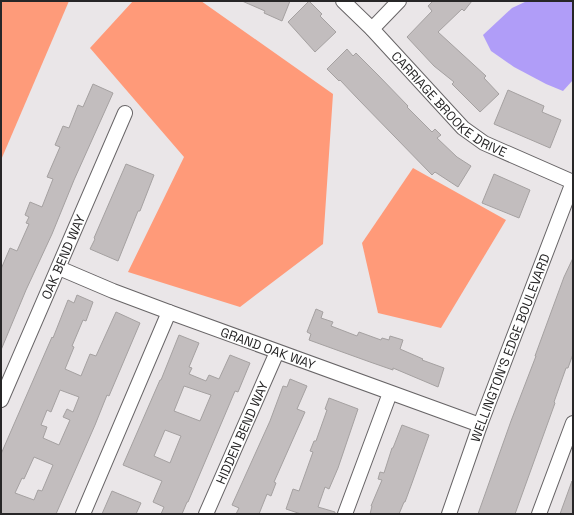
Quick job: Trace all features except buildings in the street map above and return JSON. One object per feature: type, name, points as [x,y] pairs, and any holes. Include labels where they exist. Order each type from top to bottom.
[{"type":"street","name":"CARRIAGE BROOKE DRIVE","points":[[343,1],[372,29],[463,128],[484,143],[573,182]]},
{"type":"street","points":[[372,29],[399,1]]},
{"type":"street","name":"OAK BEND WAY","points":[[1,400],[125,113]]},
{"type":"street","name":"WELLINGTON'S EDGE BOULEVARD","points":[[449,514],[480,425],[573,182]]},
{"type":"street","name":"GRAND OAK WAY","points":[[59,268],[113,291],[169,312],[480,425]]},
{"type":"street","points":[[83,514],[169,312]]},
{"type":"street","name":"HIDDEN BEND WAY","points":[[206,514],[277,352]]},
{"type":"street","points":[[345,514],[390,392]]},
{"type":"street","points":[[539,514],[573,423]]},
{"type":"shaded area","points":[[1,1],[69,1],[1,160]]},
{"type":"shaded area","points":[[133,1],[201,1],[333,94],[323,244],[240,307],[128,272],[184,157],[90,48]]},
{"type":"shaded area","points":[[527,1],[573,1],[573,80],[563,91],[514,67],[491,51],[483,35],[512,8]]},
{"type":"shaded area","points":[[413,168],[506,220],[441,328],[378,313],[362,243]]}]
